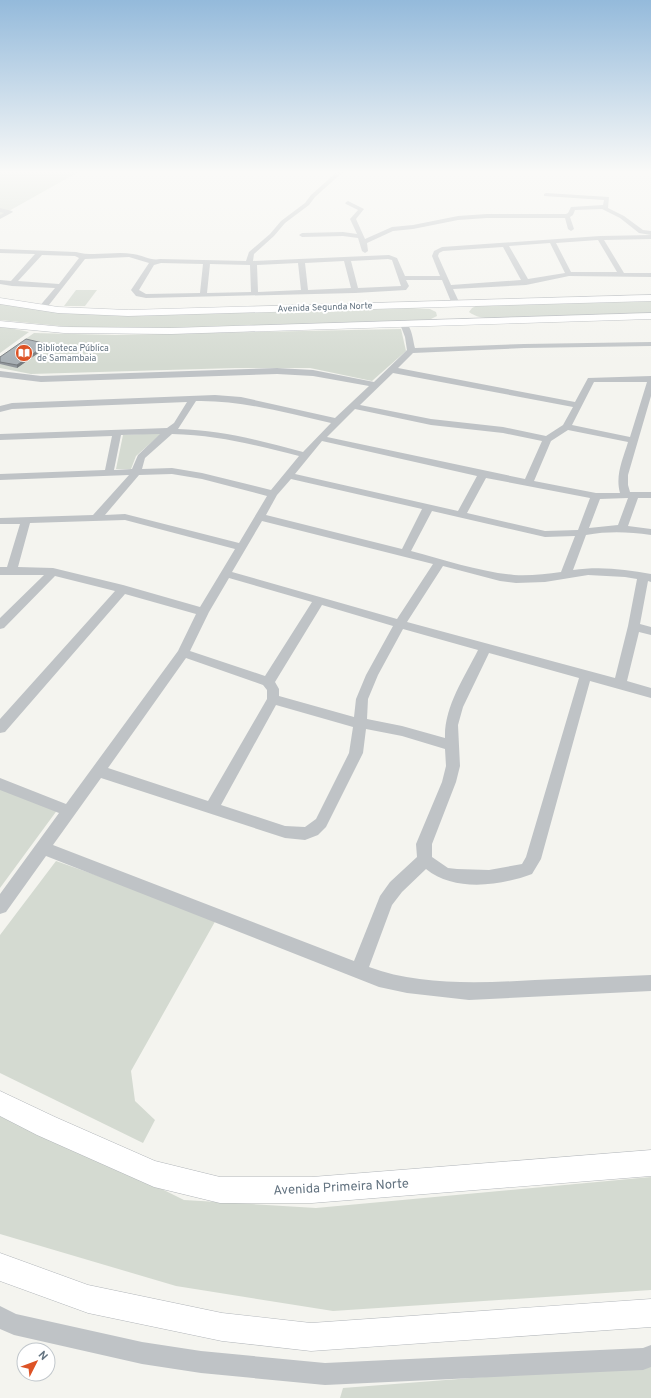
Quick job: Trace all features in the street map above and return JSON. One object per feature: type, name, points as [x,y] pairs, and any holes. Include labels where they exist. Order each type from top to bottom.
[{"type":"main road","name":"Avenida Segunda Norte","points":[[0,301],[42,308],[87,312],[128,313],[651,298]]},
{"type":"main road","points":[[480,303],[468,306],[461,311],[464,316],[484,322]]},
{"type":"main road","points":[[415,304],[430,307],[440,312],[441,318],[431,323]]},
{"type":"main road","name":"Avenida Segunda Norte","points":[[0,324],[34,328],[105,331],[484,322],[651,316]]},
{"type":"main road","name":"Avenida Primeira Norte","points":[[0,1103],[46,1126],[154,1174],[220,1190],[312,1190],[651,1163]]},
{"type":"main road","points":[[0,1267],[88,1299],[222,1327],[311,1337],[651,1313]]},
{"type":"street","points":[[254,294],[251,263],[252,253],[270,236]]},
{"type":"street","points":[[352,236],[363,239],[371,236]]},
{"type":"street","points":[[356,259],[356,255],[366,250],[362,236]]},
{"type":"street","points":[[456,304],[435,256],[438,251],[447,248],[505,244],[600,238],[651,237]]},
{"type":"street","points":[[600,238],[622,275]]},
{"type":"street","points":[[552,241],[569,274]]},
{"type":"street","points":[[505,244],[526,283]]},
{"type":"street","points":[[0,251],[76,254],[83,257],[130,256],[146,259],[154,263]]},
{"type":"street","points":[[12,284],[40,253]]},
{"type":"street","points":[[42,308],[83,257]]},
{"type":"street","points":[[389,257],[395,259],[405,286],[403,288],[254,294],[146,296],[136,293],[135,290],[151,265],[163,261],[251,263],[300,261],[389,257]]},
{"type":"street","points":[[347,259],[355,290]]},
{"type":"street","points":[[300,261],[305,292]]},
{"type":"street","points":[[203,295],[206,262]]},
{"type":"street","points":[[449,287],[526,283],[569,274],[651,275]]},
{"type":"street","points":[[402,278],[444,278]]},
{"type":"street","points":[[0,282],[60,286]]},
{"type":"street","points":[[404,324],[409,338],[411,351]]},
{"type":"street","points":[[0,907],[183,654],[203,612],[273,494],[305,455],[336,421],[374,385],[393,370],[411,351],[524,346],[651,344]]},
{"type":"street","points":[[393,370],[578,406]]},
{"type":"street","points":[[0,374],[41,379],[278,371],[313,373],[374,385]]},
{"type":"street","points":[[529,482],[547,439],[567,427],[591,380],[651,381],[647,412],[632,440],[623,475],[623,484],[630,495],[622,528]]},
{"type":"street","points":[[0,409],[12,406],[194,398],[241,400],[336,421]]},
{"type":"street","points":[[97,517],[126,487],[136,472],[141,457],[168,431],[177,425],[194,398]]},
{"type":"street","points":[[353,406],[431,422],[503,430],[547,439]]},
{"type":"street","points":[[567,427],[632,440]]},
{"type":"street","points":[[0,437],[168,431],[200,432],[234,437],[305,455]]},
{"type":"street","points":[[109,473],[117,434]]},
{"type":"street","points":[[320,438],[482,474],[596,496],[651,495]]},
{"type":"street","points":[[0,477],[172,471],[273,494]]},
{"type":"street","points":[[461,515],[482,474]]},
{"type":"street","points":[[288,475],[545,534],[622,528],[651,532]]},
{"type":"street","points":[[566,573],[580,532],[596,496]]},
{"type":"street","points":[[405,553],[428,508]]},
{"type":"street","points":[[0,521],[97,517],[135,519],[241,547]]},
{"type":"street","points":[[260,517],[493,576],[516,579],[545,578],[566,573],[607,571],[647,577],[620,684]]},
{"type":"street","points":[[26,520],[6,571],[34,570],[53,572],[123,589],[203,612]]},
{"type":"street","points":[[98,771],[285,832],[300,834],[313,832],[321,823],[356,753],[361,723],[362,699],[372,675],[400,624],[440,562]]},
{"type":"street","points":[[0,625],[53,572]]},
{"type":"street","points":[[226,574],[485,648],[586,674],[651,693]]},
{"type":"street","points":[[0,728],[123,589]]},
{"type":"street","points":[[268,682],[319,600]]},
{"type":"street","points":[[634,626],[651,630]]},
{"type":"street","points":[[485,648],[456,707],[451,725],[453,766],[449,782],[424,844],[425,860],[438,870],[448,875],[502,876],[527,869],[533,859],[586,674]]},
{"type":"street","points":[[183,654],[268,682],[273,689],[273,699],[212,808]]},
{"type":"street","points":[[273,699],[343,720],[402,731],[453,746]]},
{"type":"street","points":[[0,784],[69,811]]},
{"type":"street","points":[[43,848],[379,979],[407,985],[469,992],[651,983]]},
{"type":"street","points":[[359,971],[386,901],[396,887],[425,860]]},
{"type":"street","points":[[0,1318],[14,1324],[142,1353],[201,1362],[325,1374],[642,1359],[651,1356]]},
{"type":"shaded area","points":[[76,290],[97,290],[85,306],[64,306]]},
{"type":"shaded area","points":[[651,300],[651,315],[522,319],[509,317],[488,318],[475,316],[469,312],[476,306]]},
{"type":"shaded area","points":[[0,303],[100,314],[412,308],[430,309],[436,312],[437,316],[429,320],[111,331],[0,320]]},
{"type":"shaded area","points":[[0,326],[29,332],[0,353]]},
{"type":"shaded area","points":[[401,329],[406,351],[372,381],[310,368],[235,368],[31,374],[0,368],[0,357],[34,333],[115,335]]},
{"type":"shaded area","points":[[162,433],[136,456],[131,469],[116,469],[123,435]]},
{"type":"shaded area","points":[[0,787],[58,809],[0,888]]},
{"type":"shaded area","points":[[56,861],[217,918],[131,1071],[135,1101],[155,1120],[143,1143],[0,1073],[0,935]]},
{"type":"shaded area","points":[[0,1109],[184,1200],[316,1208],[651,1177],[651,1290],[333,1311],[176,1286],[0,1234]]},
{"type":"shaded area","points":[[651,1364],[651,1398],[340,1398],[343,1388]]},
{"type":"building","name":"Biblioteca Pública de Samambaia","points":[[26,339],[47,344],[17,365],[0,362],[0,357]]},
{"type":"place","name":"Biblioteca Pública de Samambaia","points":[[24,353]]}]
